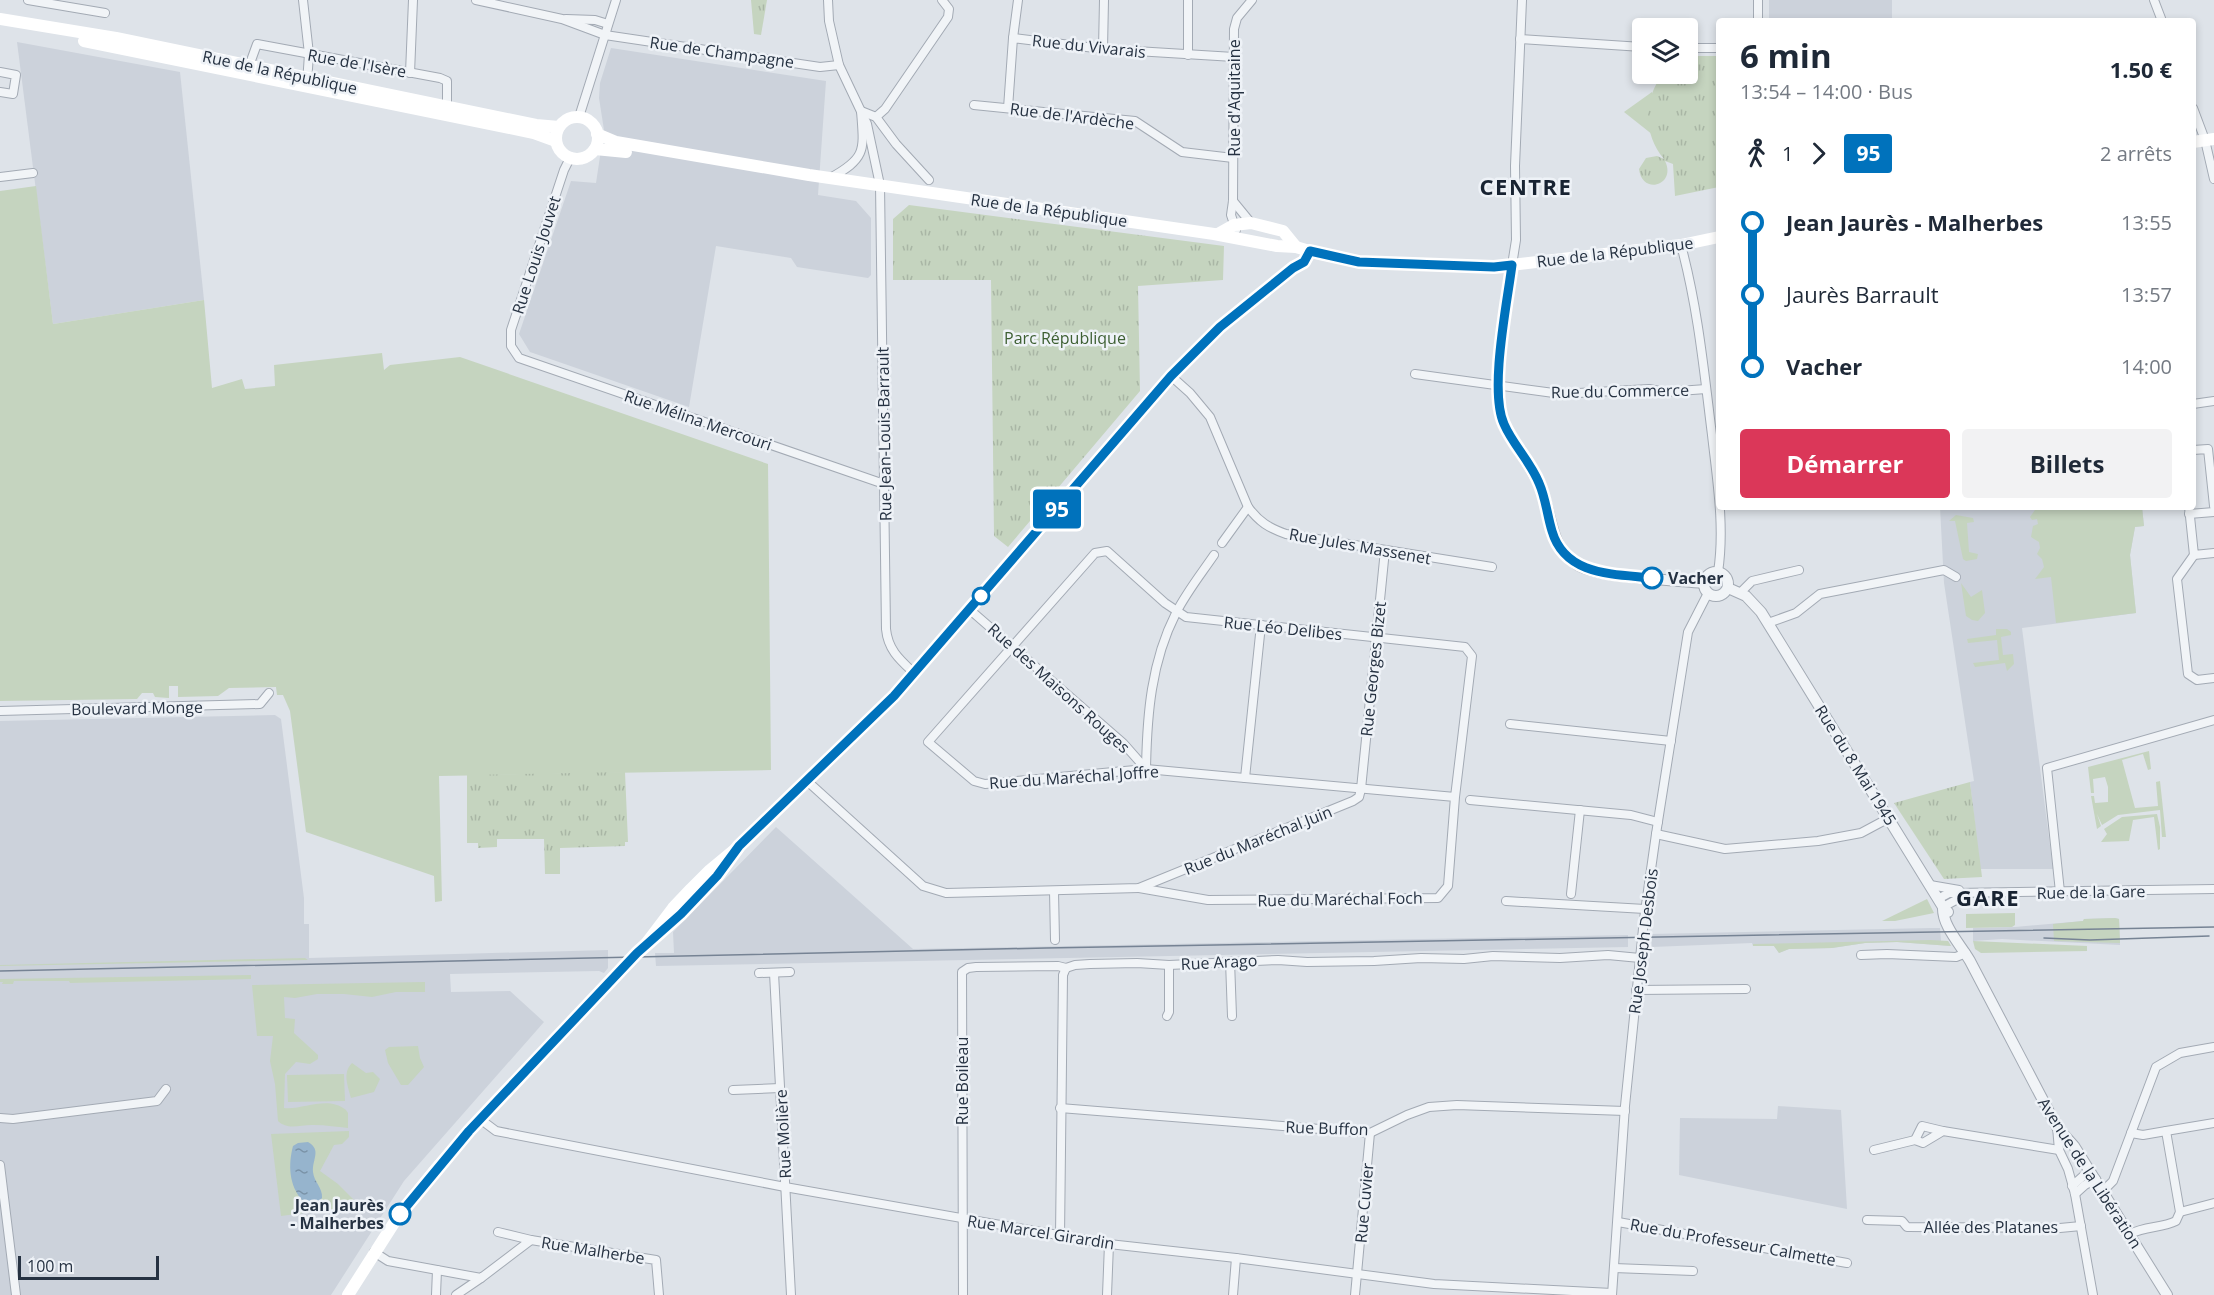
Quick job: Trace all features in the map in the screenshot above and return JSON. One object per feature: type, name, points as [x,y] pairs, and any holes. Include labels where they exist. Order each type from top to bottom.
[{"type":"main road","name":"Rue de la République","points":[[0,19],[447,111],[534,133],[556,141]]},
{"type":"main road","name":"Rue de la République","points":[[0,25],[97,39],[249,66],[307,82]]},
{"type":"main road","name":"Rue de la République","points":[[447,111],[559,127]]},
{"type":"main road","points":[[579,117],[591,123],[597,134],[595,149],[584,158],[570,158],[560,152],[556,141],[559,127],[568,119],[579,117]]},
{"type":"main road","name":"Rue de la République","points":[[597,134],[616,142],[829,178],[1218,234],[1277,246],[1296,247],[1359,262],[1494,267],[1681,245],[1716,238]]},
{"type":"main road","name":"Rue de la République","points":[[595,149],[614,149],[817,184],[880,185]]},
{"type":"main road","points":[[1218,234],[1234,225],[1251,223],[1282,230],[1296,247],[1293,268]]},
{"type":"main road","points":[[1277,246],[1283,239],[1282,230]]},
{"type":"main road","points":[[348,1295],[399,1215],[480,1119],[645,945],[681,914],[717,876],[739,846],[894,696],[1171,376],[1220,327],[1293,268],[1304,262],[1310,251]]},
{"type":"street","points":[[28,0],[105,14]]},
{"type":"street","points":[[303,0],[309,54],[307,82]]},
{"type":"street","points":[[410,73],[413,0]]},
{"type":"street","points":[[476,0],[562,19],[595,20],[608,24]]},
{"type":"street","points":[[525,12],[526,0]]},
{"type":"street","points":[[579,117],[616,0]]},
{"type":"street","name":"Rue Jean-Louis Barrault","points":[[828,0],[829,21],[839,65],[872,138],[880,185],[887,638],[893,651],[914,673]]},
{"type":"street","points":[[876,117],[885,109],[948,17],[949,9],[942,0]]},
{"type":"street","points":[[1013,38],[1018,0]]},
{"type":"street","points":[[1103,49],[1104,0]]},
{"type":"street","points":[[1188,0],[1188,55]]},
{"type":"street","name":"Rue d'Aquitaine","points":[[1241,238],[1234,225],[1231,210],[1233,201],[1234,29],[1237,18],[1252,0]]},
{"type":"street","points":[[1522,0],[1515,166],[1516,240],[1497,386],[1503,423],[1538,480],[1552,531],[1563,553],[1579,566],[1587,569],[1706,588],[1720,596],[1728,588],[1727,579],[1722,573],[1710,573],[1706,588]]},
{"type":"street","points":[[1758,0],[1758,18]]},
{"type":"street","points":[[2154,0],[2161,18]]},
{"type":"street","name":"Rue de Champagne","points":[[562,19],[605,35],[820,67],[839,65]]},
{"type":"street","name":"Rue du Vivarais","points":[[1008,108],[1013,38],[1103,49],[1234,57]]},
{"type":"street","points":[[1520,39],[1632,46]]},
{"type":"street","name":"Rue de l'Isère","points":[[249,66],[257,44],[440,78],[447,81],[447,111]]},
{"type":"street","points":[[1698,48],[1716,48]]},
{"type":"street","points":[[0,72],[16,75],[13,94],[0,92]]},
{"type":"street","name":"Rue de l'Ardèche","points":[[974,105],[1135,121],[1182,152],[1233,158]]},
{"type":"street","points":[[829,178],[848,169],[856,161],[863,144],[861,111],[876,117],[896,144],[929,180]]},
{"type":"street","points":[[2196,117],[2214,179]]},
{"type":"street","name":"Rue Louis Jouvet","points":[[515,353],[511,346],[511,330],[570,158]]},
{"type":"street","points":[[0,177],[33,173]]},
{"type":"street","points":[[1233,201],[1251,223]]},
{"type":"street","points":[[1681,245],[1693,292],[1716,482]]},
{"type":"street","name":"Rue Mélina Mercouri","points":[[515,353],[525,361],[884,484]]},
{"type":"street","name":"Rue du Commerce","points":[[1416,374],[1561,394],[1649,389],[1665,392],[1706,389]]},
{"type":"street","name":"Rue Jules Massenet","points":[[1171,376],[1190,393],[1210,417],[1248,507],[1257,519],[1269,528],[1492,567]]},
{"type":"street","points":[[2196,404],[2214,401]]},
{"type":"street","points":[[2196,450],[2208,449],[2214,506]]},
{"type":"street","points":[[1222,543],[1248,507]]},
{"type":"street","points":[[1718,572],[1719,510]]},
{"type":"street","points":[[2214,512],[2189,511],[2194,555],[2177,579],[2188,674],[2197,680],[2214,678]]},
{"type":"street","name":"Rue Georges Bizet","points":[[1361,789],[1385,550]]},
{"type":"street","name":"Rue Léo Delibes","points":[[1014,646],[1095,553],[1107,551],[1176,611],[1186,617],[1465,647],[1472,656],[1455,797]]},
{"type":"street","points":[[2194,555],[2214,553]]},
{"type":"street","points":[[1146,769],[1148,705],[1160,648],[1176,611],[1214,555]]},
{"type":"street","points":[[1740,593],[1752,581],[1799,570]]},
{"type":"street","points":[[1768,623],[1796,613],[1820,594],[1944,570],[1956,577]]},
{"type":"street","name":"Rue Joseph Desbois","points":[[1612,1294],[1624,1111],[1646,909],[1688,632],[1706,588]]},
{"type":"street","name":"Rue du 8 Mai 1945","points":[[1728,588],[1754,603],[1768,623],[1941,903],[1950,913],[1965,945],[1966,953]]},
{"type":"street","name":"Rue des Maisons Rouges","points":[[969,609],[1123,743],[1146,769]]},
{"type":"street","points":[[1245,778],[1261,625]]},
{"type":"street","name":"Rue du Maréchal Joffre","points":[[1014,646],[928,742],[974,781],[985,784],[1146,769],[1361,789]]},
{"type":"street","name":"Boulevard Monge","points":[[0,711],[260,704],[269,693]]},
{"type":"street","points":[[2060,892],[2047,768],[2214,720]]},
{"type":"street","points":[[1510,724],[1671,741]]},
{"type":"street","name":"Rue du Maréchal Juin","points":[[806,780],[923,886],[946,893],[1139,888],[1353,801],[1359,796],[1361,789]]},
{"type":"street","points":[[1361,789],[1455,797]]},
{"type":"street","name":"Rue du Maréchal Foch","points":[[1139,888],[1208,900],[1438,898],[1448,886],[1455,797]]},
{"type":"street","points":[[1470,800],[1630,815],[1658,822]]},
{"type":"street","points":[[1571,894],[1580,810]]},
{"type":"street","points":[[1656,834],[1725,849],[1818,841],[1851,835],[1861,833],[1889,818]]},
{"type":"street","name":"Rue de la Gare","points":[[1930,885],[1948,887],[1968,894]]},
{"type":"street","name":"Rue de la Gare","points":[[1941,903],[1968,894],[2214,889]]},
{"type":"street","points":[[1054,891],[1055,940]]},
{"type":"street","points":[[1506,901],[1646,909]]},
{"type":"street","points":[[1861,955],[1956,957],[1966,953]]},
{"type":"street","name":"Avenue de la Libération","points":[[1966,953],[2057,1127],[2074,1146],[2093,1175],[2167,1295]]},
{"type":"street","name":"Rue Arago","points":[[1066,968],[1089,964],[1169,965],[1230,961],[1316,962],[1522,956],[1560,958],[1608,955],[1640,958]]},
{"type":"street","points":[[1230,961],[1232,1016]]},
{"type":"street","points":[[1167,1016],[1169,1012],[1169,965]]},
{"type":"street","name":"Rue Boileau","points":[[963,1295],[962,972],[976,967],[1058,966],[1066,968]]},
{"type":"street","points":[[1060,1236],[1060,1108],[1063,975],[1066,968]]},
{"type":"street","points":[[759,973],[790,972]]},
{"type":"street","name":"Rue Molière","points":[[774,973],[791,1295]]},
{"type":"street","points":[[1636,990],[1746,989]]},
{"type":"street","points":[[2103,1191],[2113,1180],[2156,1067],[2180,1053],[2214,1047]]},
{"type":"street","points":[[733,1090],[780,1088]]},
{"type":"street","points":[[0,1118],[13,1119],[158,1101],[166,1089]]},
{"type":"street","name":"Rue Buffon","points":[[1060,1108],[1370,1133],[1429,1107],[1457,1105],[1624,1111]]},
{"type":"street","name":"Rue Marcel Girardin","points":[[480,1119],[496,1131],[785,1187],[1108,1244],[1434,1284],[1612,1294]]},
{"type":"street","points":[[2131,1133],[2143,1135],[2214,1123]]},
{"type":"street","points":[[1915,1140],[1922,1126],[2059,1150]]},
{"type":"street","points":[[2057,1127],[2059,1150],[2074,1190],[2093,1295]]},
{"type":"street","points":[[1874,1150],[1915,1140],[1923,1143],[1943,1131]]},
{"type":"street","points":[[2130,1234],[2169,1225],[2176,1221],[2180,1212],[2166,1131]]},
{"type":"street","name":"Rue Cuvier","points":[[1355,1295],[1370,1133]]},
{"type":"street","points":[[0,1165],[16,1295]]},
{"type":"street","points":[[2074,1190],[2093,1175]]},
{"type":"street","points":[[2180,1212],[2214,1203]]},
{"type":"street","name":"Allée des Platanes","points":[[1867,1220],[1902,1221],[1907,1227],[2060,1228],[2081,1226]]},
{"type":"street","name":"Rue du Professeur Calmette","points":[[1618,1222],[1847,1263]]},
{"type":"street","name":"Rue Malherbe","points":[[498,1232],[531,1240],[656,1260],[658,1295]]},
{"type":"street","name":"Rue Malherbe","points":[[456,1295],[531,1240]]},
{"type":"street","points":[[1107,1295],[1108,1244]]},
{"type":"street","points":[[374,1252],[388,1261],[481,1278]]},
{"type":"street","points":[[1233,1295],[1236,1258]]},
{"type":"street","points":[[1614,1268],[1693,1271]]},
{"type":"street","points":[[436,1295],[437,1270]]},
{"type":"shaded area","points":[[1769,0],[1892,0],[1892,18],[1769,18]]},
{"type":"shaded area","points":[[17,42],[180,72],[204,300],[53,324]]},
{"type":"shaded area","points":[[611,48],[826,81],[818,195],[856,201],[871,218],[871,275],[868,278],[797,267],[791,258],[716,246],[689,407],[530,352],[519,334],[571,181],[596,183],[604,130],[599,98],[600,83]]},
{"type":"shaded area","points":[[1940,510],[2142,510],[2144,526],[2135,527],[2130,555],[2136,613],[2022,628],[2053,869],[1980,869],[1970,782],[1974,781],[1944,583]]},
{"type":"shaded area","points":[[275,715],[281,719],[304,898],[304,924],[309,924],[309,958],[608,950],[608,968],[604,973],[599,971],[450,974],[451,992],[510,991],[544,1022],[404,1181],[331,1295],[0,1295],[0,721]]},
{"type":"shaded area","points":[[776,827],[913,949],[1628,935],[1628,947],[656,966],[655,953],[674,953],[673,932]]},
{"type":"shaded area","points":[[2119,919],[2120,945],[2002,939],[1973,941],[1973,928],[2015,927]]},
{"type":"shaded area","points":[[1940,928],[1941,941],[1948,941],[1951,946],[1897,942],[1865,943],[1832,948],[1789,949],[1779,953],[1774,946],[1753,946],[1752,943],[1652,947],[1651,934]]},
{"type":"shaded area","points":[[1778,1106],[1841,1110],[1847,1209],[1679,1175],[1680,1118],[1777,1119]]},
{"type":"green space","points":[[751,0],[767,0],[761,35],[754,34]]},
{"type":"green space","points":[[1698,56],[1716,56],[1716,188],[1675,196],[1673,164],[1665,161],[1667,169],[1663,181],[1652,185],[1646,183],[1641,177],[1639,169],[1646,158],[1657,156],[1664,159],[1652,139],[1649,128],[1648,116],[1656,84],[1698,84]]},
{"type":"green space","points":[[1652,92],[1653,135],[1624,112]]},
{"type":"green space","points":[[36,186],[53,324],[204,300],[212,388],[242,379],[245,389],[275,386],[274,365],[382,353],[384,370],[390,365],[460,357],[768,464],[771,770],[439,776],[442,901],[435,902],[434,876],[306,832],[290,711],[283,695],[277,695],[276,687],[229,688],[218,696],[178,697],[178,686],[169,686],[169,698],[155,697],[153,693],[142,693],[137,699],[0,701],[0,191]]},
{"type":"green space","name":"Parc République","points":[[909,205],[1224,246],[1223,280],[1138,286],[1140,391],[1008,547],[994,536],[991,280],[893,280],[893,219]]},
{"type":"green space","points":[[2035,510],[2142,510],[2144,526],[2135,527],[2130,555],[2136,613],[2056,623],[2051,577],[2035,579],[2044,567],[2042,559],[2037,554],[2040,548],[2039,542],[2031,537],[2033,526],[2038,524],[2037,519],[2032,520],[2030,517]]},
{"type":"green space","points":[[1956,515],[1973,518],[1974,522],[1967,523],[1969,552],[1978,554],[1977,559],[1966,561],[1963,559],[1955,521],[1949,521]]},
{"type":"green space","points":[[1961,583],[1971,597],[1982,590],[1985,613],[1978,621],[1966,616]]},
{"type":"green space","points":[[1996,629],[2007,629],[2011,632],[2011,635],[2001,637],[2003,655],[2013,654],[2014,664],[2007,671],[2005,663],[1975,667],[1973,663],[1999,660],[1997,640],[1968,643],[1967,639],[1996,635]]},
{"type":"green space","points":[[2149,751],[2151,769],[2148,770],[2143,754],[2122,760],[2135,808],[2158,806],[2156,782],[2160,781],[2166,837],[2162,837],[2160,810],[2118,815],[2102,825],[2097,814],[2101,826],[2097,829],[2091,796],[2094,796],[2095,803],[2108,802],[2108,787],[2105,777],[2093,779],[2094,793],[2091,793],[2088,767]]},
{"type":"green space","points":[[625,772],[628,842],[625,842],[625,846],[560,848],[560,874],[545,874],[544,839],[497,839],[497,847],[478,848],[478,843],[467,843],[467,775]]},
{"type":"green space","points":[[1970,782],[1982,877],[1944,879],[1894,803]]},
{"type":"green space","points":[[2157,814],[2160,827],[2160,849],[2158,850],[2154,817],[2133,820],[2129,841],[2101,842],[2107,834],[2104,829],[2122,817]]},
{"type":"green space","points":[[1927,899],[1934,913],[1895,921],[1882,921]]},
{"type":"green space","points":[[2015,913],[2015,925],[2012,927],[1966,928],[1966,914]]},
{"type":"green space","points":[[2084,919],[2119,919],[2120,943],[2054,941],[2053,924],[2083,921]]},
{"type":"green space","points":[[1948,941],[1951,946],[1897,942],[1865,943],[1832,948],[1789,949],[1779,953],[1774,946],[1753,946],[1753,944]]},
{"type":"green space","points":[[1973,941],[2087,946],[2087,951],[1981,953],[1975,949]]},
{"type":"green space","points":[[305,958],[308,960],[0,966],[0,965]]},
{"type":"green space","points":[[251,975],[251,979],[70,983],[69,981],[14,981],[13,984],[0,982],[0,979]]},
{"type":"green space","points":[[425,982],[425,992],[396,992],[372,997],[317,994],[295,998],[284,997],[285,1018],[295,1019],[294,1033],[318,1055],[318,1059],[310,1064],[296,1062],[285,1074],[284,1108],[323,1103],[339,1106],[348,1113],[348,1128],[318,1125],[286,1126],[278,1121],[275,1084],[270,1061],[273,1036],[257,1036],[252,985]]},
{"type":"green space","points":[[418,1046],[424,1067],[408,1085],[401,1085],[388,1063],[385,1050],[389,1047]]},
{"type":"green space","points":[[352,1063],[366,1073],[373,1072],[380,1079],[374,1092],[351,1098],[346,1075]]},
{"type":"green space","points":[[344,1074],[345,1101],[288,1102],[287,1075]]},
{"type":"green space","points":[[349,1131],[349,1137],[342,1144],[334,1145],[320,1171],[338,1184],[358,1204],[357,1206],[281,1216],[271,1134]]},
{"type":"water","points":[[308,1142],[315,1148],[313,1172],[322,1194],[318,1202],[302,1200],[292,1181],[290,1160],[293,1146]]},
{"type":"tram line","points":[[0,971],[1046,948],[2214,927]]},
{"type":"tram line","points":[[2044,938],[2090,940],[2209,936]]},
{"type":"bus line","name":"95","points":[[400,1214],[469,1131],[637,953],[681,914],[717,876],[739,846],[894,696],[1171,376],[1220,327],[1293,268],[1304,262],[1310,251],[1359,262],[1494,267],[1512,265],[1497,386],[1497,398],[1503,423],[1538,480],[1552,531],[1563,553],[1579,566],[1587,569],[1652,578]]},
{"type":"place","name":"Vacher","points":[[1652,578]]},
{"type":"place","name":"Jean Jaurès - Malherbes","points":[[400,1214]]},
{"type":"district","name":"CENTRE","points":[[1526,187]]},
{"type":"district","name":"GARE","points":[[1988,898]]}]
